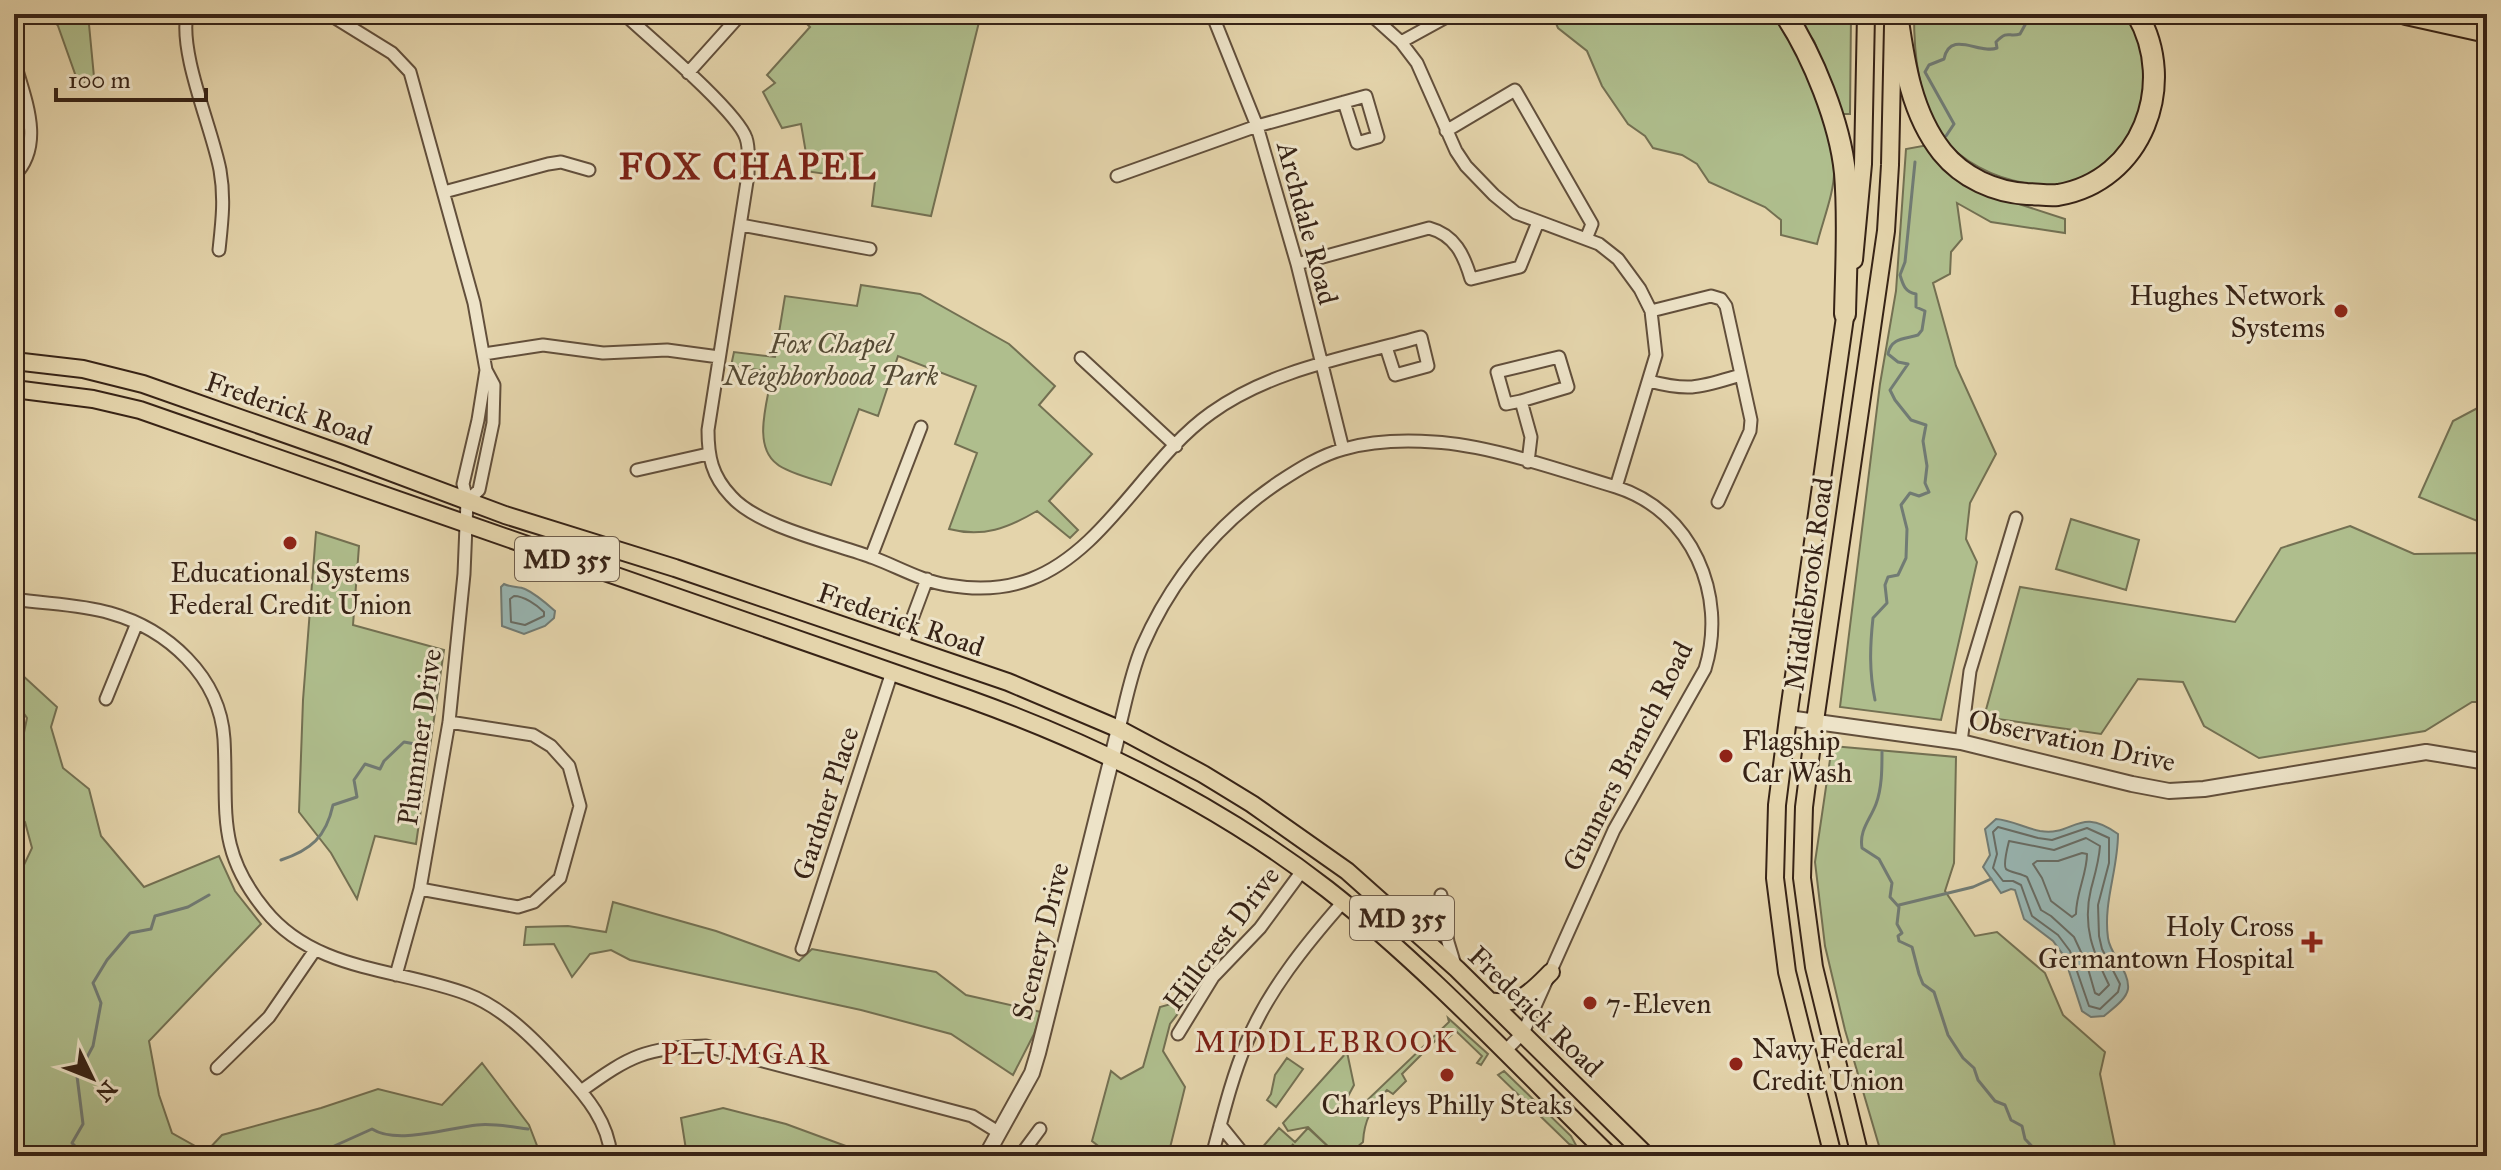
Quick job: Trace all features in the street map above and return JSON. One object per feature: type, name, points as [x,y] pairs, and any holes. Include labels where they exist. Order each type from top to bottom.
[{"type":"highway","points":[[1785,14],[1820,81],[1845,170],[1845,314]]},
{"type":"highway","points":[[1895,14],[1910,88],[1942,152],[1981,183],[2009,193],[2057,195],[2089,185],[2112,170],[2146,125],[2156,92],[2154,57],[2147,30],[2137,14]]},
{"type":"highway","points":[[2406,14],[2487,32]]},
{"type":"main road","name":"Middlebrook Road","points":[[1833,1156],[1787,972],[1777,915],[1777,805],[1859,229],[1866,14]]},
{"type":"main road","name":"Middlebrook Road","points":[[1860,1156],[1820,993],[1804,911],[1804,807],[1886,231],[1895,14]]},
{"type":"main road","name":"Frederick Road","points":[[14,361],[83,369],[143,384],[467,501],[675,568],[1058,701],[1119,729],[1252,804],[1347,871],[1457,969],[1647,1156]]},
{"type":"main road","name":"Frederick Road","points":[[14,389],[93,399],[140,410],[204,435],[467,523],[1030,721],[1112,758],[1190,798],[1257,839],[1343,902],[1405,956],[1610,1156]]},
{"type":"main road","points":[[1405,921],[1421,927],[1432,926],[1438,921],[1442,903]]},
{"type":"main road","points":[[1490,1001],[1507,1003],[1521,999],[1551,972]]},
{"type":"street","points":[[187,14],[186,43],[220,169],[225,201],[219,250]]},
{"type":"street","name":"Plummer Drive","points":[[329,14],[392,53],[410,72],[474,303],[486,370],[494,385],[493,423],[479,490],[467,501],[464,574],[449,722],[420,889],[396,975]]},
{"type":"street","points":[[624,14],[729,114],[746,137],[748,175],[708,430],[708,454],[712,470],[722,486],[742,507],[762,518],[943,584],[987,589],[1019,584],[1051,570],[1082,547],[1211,413],[1281,377],[1386,347]]},
{"type":"street","points":[[688,73],[741,14]]},
{"type":"street","name":"Archdale Road","points":[[1212,14],[1257,126],[1297,264],[1343,449]]},
{"type":"street","points":[[1370,14],[1401,42],[1422,72],[1446,131],[1466,166],[1494,195],[1516,213],[1599,244],[1618,259],[1640,289],[1651,311],[1656,355],[1616,487]]},
{"type":"street","points":[[1401,42],[1452,14]]},
{"type":"street","points":[[14,60],[32,136],[29,153],[14,176]]},
{"type":"street","points":[[1446,131],[1515,90],[1592,224],[1586,239]]},
{"type":"street","points":[[1117,176],[1257,126],[1344,102]]},
{"type":"street","points":[[444,192],[561,162],[589,170]]},
{"type":"street","points":[[1297,264],[1429,228],[1438,231],[1462,251],[1471,279],[1520,267],[1538,222]]},
{"type":"street","points":[[741,225],[870,249]]},
{"type":"street","points":[[1651,311],[1711,296],[1721,299],[1726,306],[1751,420],[1750,431],[1718,502]]},
{"type":"street","points":[[484,354],[543,345],[603,353],[667,350],[719,357]]},
{"type":"street","points":[[1559,357],[1568,387],[1521,401],[1506,404],[1497,372],[1559,357]]},
{"type":"street","points":[[1081,358],[1176,446]]},
{"type":"street","points":[[1649,381],[1680,389],[1741,375]]},
{"type":"street","points":[[1521,401],[1531,437],[1528,462]]},
{"type":"street","points":[[871,557],[921,427]]},
{"type":"street","name":"Gunners Branch Road","points":[[1119,729],[1141,649],[1166,600],[1203,547],[1255,499],[1301,468],[1343,449],[1400,441],[1437,442],[1528,462],[1616,487],[1658,507],[1676,523],[1701,563],[1710,597],[1713,628],[1711,651],[1705,669],[1614,830],[1523,1033],[1504,1052]]},
{"type":"street","points":[[637,470],[708,454]]},
{"type":"street","points":[[1961,742],[1970,671],[2016,518]]},
{"type":"street","points":[[902,646],[927,579]]},
{"type":"street","points":[[14,599],[108,612],[170,641],[206,682],[215,701],[224,735],[225,824],[234,862],[266,912],[298,940],[328,957],[468,995],[493,1008],[551,1058],[581,1091],[602,1122],[611,1156]]},
{"type":"street","points":[[106,699],[137,623]]},
{"type":"street","name":"Gardner Place","points":[[802,949],[892,672]]},
{"type":"street","name":"Observation Drive","points":[[1788,718],[1961,742],[2169,791],[2204,789],[2426,752],[2487,762]]},
{"type":"street","points":[[420,889],[518,907],[534,902],[560,878],[580,806],[569,766],[551,746],[533,735],[449,722]]},
{"type":"street","name":"Scenery Drive","points":[[986,1156],[1022,1091],[1038,1053],[1119,729]]},
{"type":"street","name":"Hillcrest Drive","points":[[1178,1034],[1213,977],[1260,928],[1302,871]]},
{"type":"street","points":[[1212,1156],[1246,1043],[1263,1009],[1343,902]]},
{"type":"street","points":[[1442,903],[1450,951],[1457,969]]},
{"type":"street","points":[[217,1068],[269,1017],[315,950]]},
{"type":"street","points":[[581,1091],[639,1054],[668,1048],[706,1046],[972,1116],[998,1132]]},
{"type":"street","points":[[1220,1125],[1245,1156]]},
{"type":"street","points":[[1021,1155],[1040,1129]]},
{"type":"green space","points":[[49,14],[88,14],[94,77],[79,85],[58,26]]},
{"type":"green space","points":[[797,14],[981,14],[931,216],[872,206],[875,181],[805,171],[807,159],[801,124],[782,128],[763,92],[775,83],[767,75],[810,27]]},
{"type":"green space","points":[[1552,14],[1772,14],[1813,89],[1832,151],[1832,187],[1817,244],[1781,235],[1781,220],[1765,207],[1709,182],[1697,164],[1682,155],[1653,148],[1645,136],[1628,124],[1602,86],[1587,51],[1558,28]]},
{"type":"green space","points":[[1795,14],[1851,14],[1850,114],[1843,114],[1814,41]]},
{"type":"green space","points":[[1914,14],[2131,14],[2136,22],[2148,72],[2147,98],[2118,152],[2100,170],[2082,180],[2060,185],[2037,185],[1990,173],[1952,147],[1932,117],[1919,74]]},
{"type":"green space","points":[[1928,145],[1982,192],[2065,219],[2065,233],[1991,222],[1957,203],[1962,239],[1951,252],[1950,274],[1933,283],[1956,366],[1996,454],[1970,503],[1966,539],[1977,562],[1941,720],[1840,707],[1880,384],[1896,291],[1906,149]]},
{"type":"green space","name":"Fox Chapel Neighborhood Park","points":[[861,285],[920,294],[1009,344],[1055,386],[1039,405],[1092,454],[1049,501],[1078,530],[1070,538],[1037,511],[995,530],[961,532],[949,529],[977,453],[955,444],[976,386],[898,356],[878,416],[859,409],[831,485],[788,470],[769,456],[763,433],[772,372],[731,366],[734,352],[775,357],[785,296],[857,306]]},
{"type":"green space","points":[[2487,403],[2487,525],[2419,497],[2453,421]]},
{"type":"green space","points":[[2071,519],[2139,540],[2126,590],[2056,569]]},
{"type":"green space","points":[[2350,526],[2414,554],[2487,553],[2487,702],[2472,702],[2425,731],[2259,758],[2204,726],[2183,682],[2138,679],[2101,734],[1984,717],[2020,587],[2235,622],[2281,548]]},
{"type":"green space","points":[[316,532],[359,546],[353,625],[444,650],[416,844],[375,836],[357,899],[331,853],[299,812],[303,700]]},
{"type":"green space","points":[[21,674],[57,707],[51,727],[63,768],[89,789],[101,836],[144,887],[219,856],[235,891],[261,924],[149,1041],[159,1095],[172,1133],[206,1152],[222,1135],[378,1089],[442,1105],[482,1063],[529,1125],[541,1156],[14,1156],[14,935],[20,918],[14,886],[32,848],[25,822],[14,811],[14,781],[27,718],[14,691]]},
{"type":"green space","points":[[1832,746],[1956,757],[1954,863],[1945,891],[1975,936],[1997,932],[2045,973],[2063,1015],[2105,1052],[2100,1074],[2117,1156],[1882,1156],[1845,1030],[1825,946],[1815,862]]},
{"type":"green space","points":[[613,902],[716,931],[799,961],[812,949],[936,972],[966,995],[1041,1012],[1034,1034],[1013,1075],[951,1034],[861,1010],[630,960],[611,950],[590,954],[572,977],[554,944],[524,945],[526,927],[568,926],[606,932]]},
{"type":"green space","points":[[1189,999],[1170,1024],[1163,1051],[1185,1087],[1168,1156],[1111,1156],[1092,1141],[1111,1071],[1121,1079],[1143,1067],[1160,1007]]},
{"type":"green space","points":[[1448,1018],[1488,1054],[1481,1065],[1477,1063],[1482,1056],[1456,1031],[1447,1039],[1442,1034],[1402,1074],[1406,1081],[1393,1094],[1387,1090],[1382,1096],[1367,1120],[1363,1142],[1347,1156],[1305,1156],[1292,1144],[1303,1156],[1264,1156],[1260,1150],[1279,1128],[1295,1142],[1308,1128],[1336,1154],[1308,1127],[1288,1131],[1283,1123],[1347,1052],[1354,1085],[1345,1102],[1356,1111],[1449,1022]]},
{"type":"green space","points":[[1287,1058],[1303,1069],[1276,1107],[1267,1100],[1275,1075]]},
{"type":"green space","points":[[1504,1071],[1571,1136],[1577,1147],[1569,1144],[1498,1075]]},
{"type":"green space","points":[[723,1108],[786,1124],[873,1156],[687,1156],[681,1118]]},
{"type":"water","points":[[504,584],[523,588],[537,596],[555,611],[554,618],[545,626],[524,634],[502,626],[501,587]]},
{"type":"water","points":[[1996,819],[2051,832],[2094,822],[2118,834],[2107,925],[2108,938],[2126,976],[2128,989],[2122,1001],[2104,1016],[2091,1017],[2082,1011],[2064,956],[2053,941],[2024,919],[2015,890],[2001,893],[1983,867],[1990,855],[1985,829]]},
{"type":"waterway","points":[[1946,136],[1954,124],[1925,72],[1929,65],[1944,59],[1947,50],[1959,44],[1997,48],[1996,42],[2004,36],[2020,34],[2031,14]]},
{"type":"waterway","points":[[1875,700],[1871,659],[1873,618],[1887,603],[1885,585],[1888,577],[1898,575],[1906,558],[1907,529],[1901,505],[1910,493],[1919,496],[1929,492],[1925,483],[1927,466],[1923,441],[1926,425],[1911,420],[1890,390],[1908,364],[1898,362],[1888,354],[1892,344],[1918,335],[1922,330],[1925,311],[1916,307],[1916,294],[1905,288],[1900,275],[1905,262],[1915,162]]},
{"type":"waterway","points":[[281,860],[301,852],[316,841],[326,826],[333,805],[357,797],[354,780],[365,764],[380,769],[404,742],[415,744]]},
{"type":"waterway","points":[[1882,752],[1879,792],[1864,830],[1862,848],[1879,859],[1892,883],[1890,897],[1899,907],[1897,924],[1902,933],[1898,936],[1899,941],[1912,947],[1923,984],[1934,992],[1948,1035],[1963,1058],[1974,1068],[1978,1080],[1995,1101],[2005,1105],[2011,1120],[2022,1126],[2025,1139],[2041,1156]]},
{"type":"waterway","points":[[1899,905],[1973,887],[1991,879]]},
{"type":"waterway","points":[[85,1156],[72,1143],[83,1124],[77,1076],[93,1046],[101,1003],[93,983],[107,960],[130,933],[151,929],[155,916],[188,907],[209,895]]},
{"type":"waterway","points":[[301,1156],[314,1147],[332,1147],[372,1129],[395,1136],[483,1125],[528,1129]]},
{"type":"place","name":"Hughes Network Systems","points":[[2341,311]]},
{"type":"place","name":"Educational Systems Federal Credit Union","points":[[290,543]]},
{"type":"place","name":"Flagship Car Wash","points":[[1726,756]]},
{"type":"place","name":"Holy Cross Germantown Hospital","points":[[2312,942]]},
{"type":"place","name":"7-Eleven","points":[[1590,1003]]},
{"type":"place","name":"Navy Federal Credit Union","points":[[1736,1064]]},
{"type":"place","name":"Charleys Philly Steaks","points":[[1447,1075]]},
{"type":"district","name":"FOX CHAPEL","points":[[748,166]]},
{"type":"district","name":"MIDDLEBROOK","points":[[1326,1042]]},
{"type":"district","name":"PLUMGAR","points":[[746,1054]]}]
